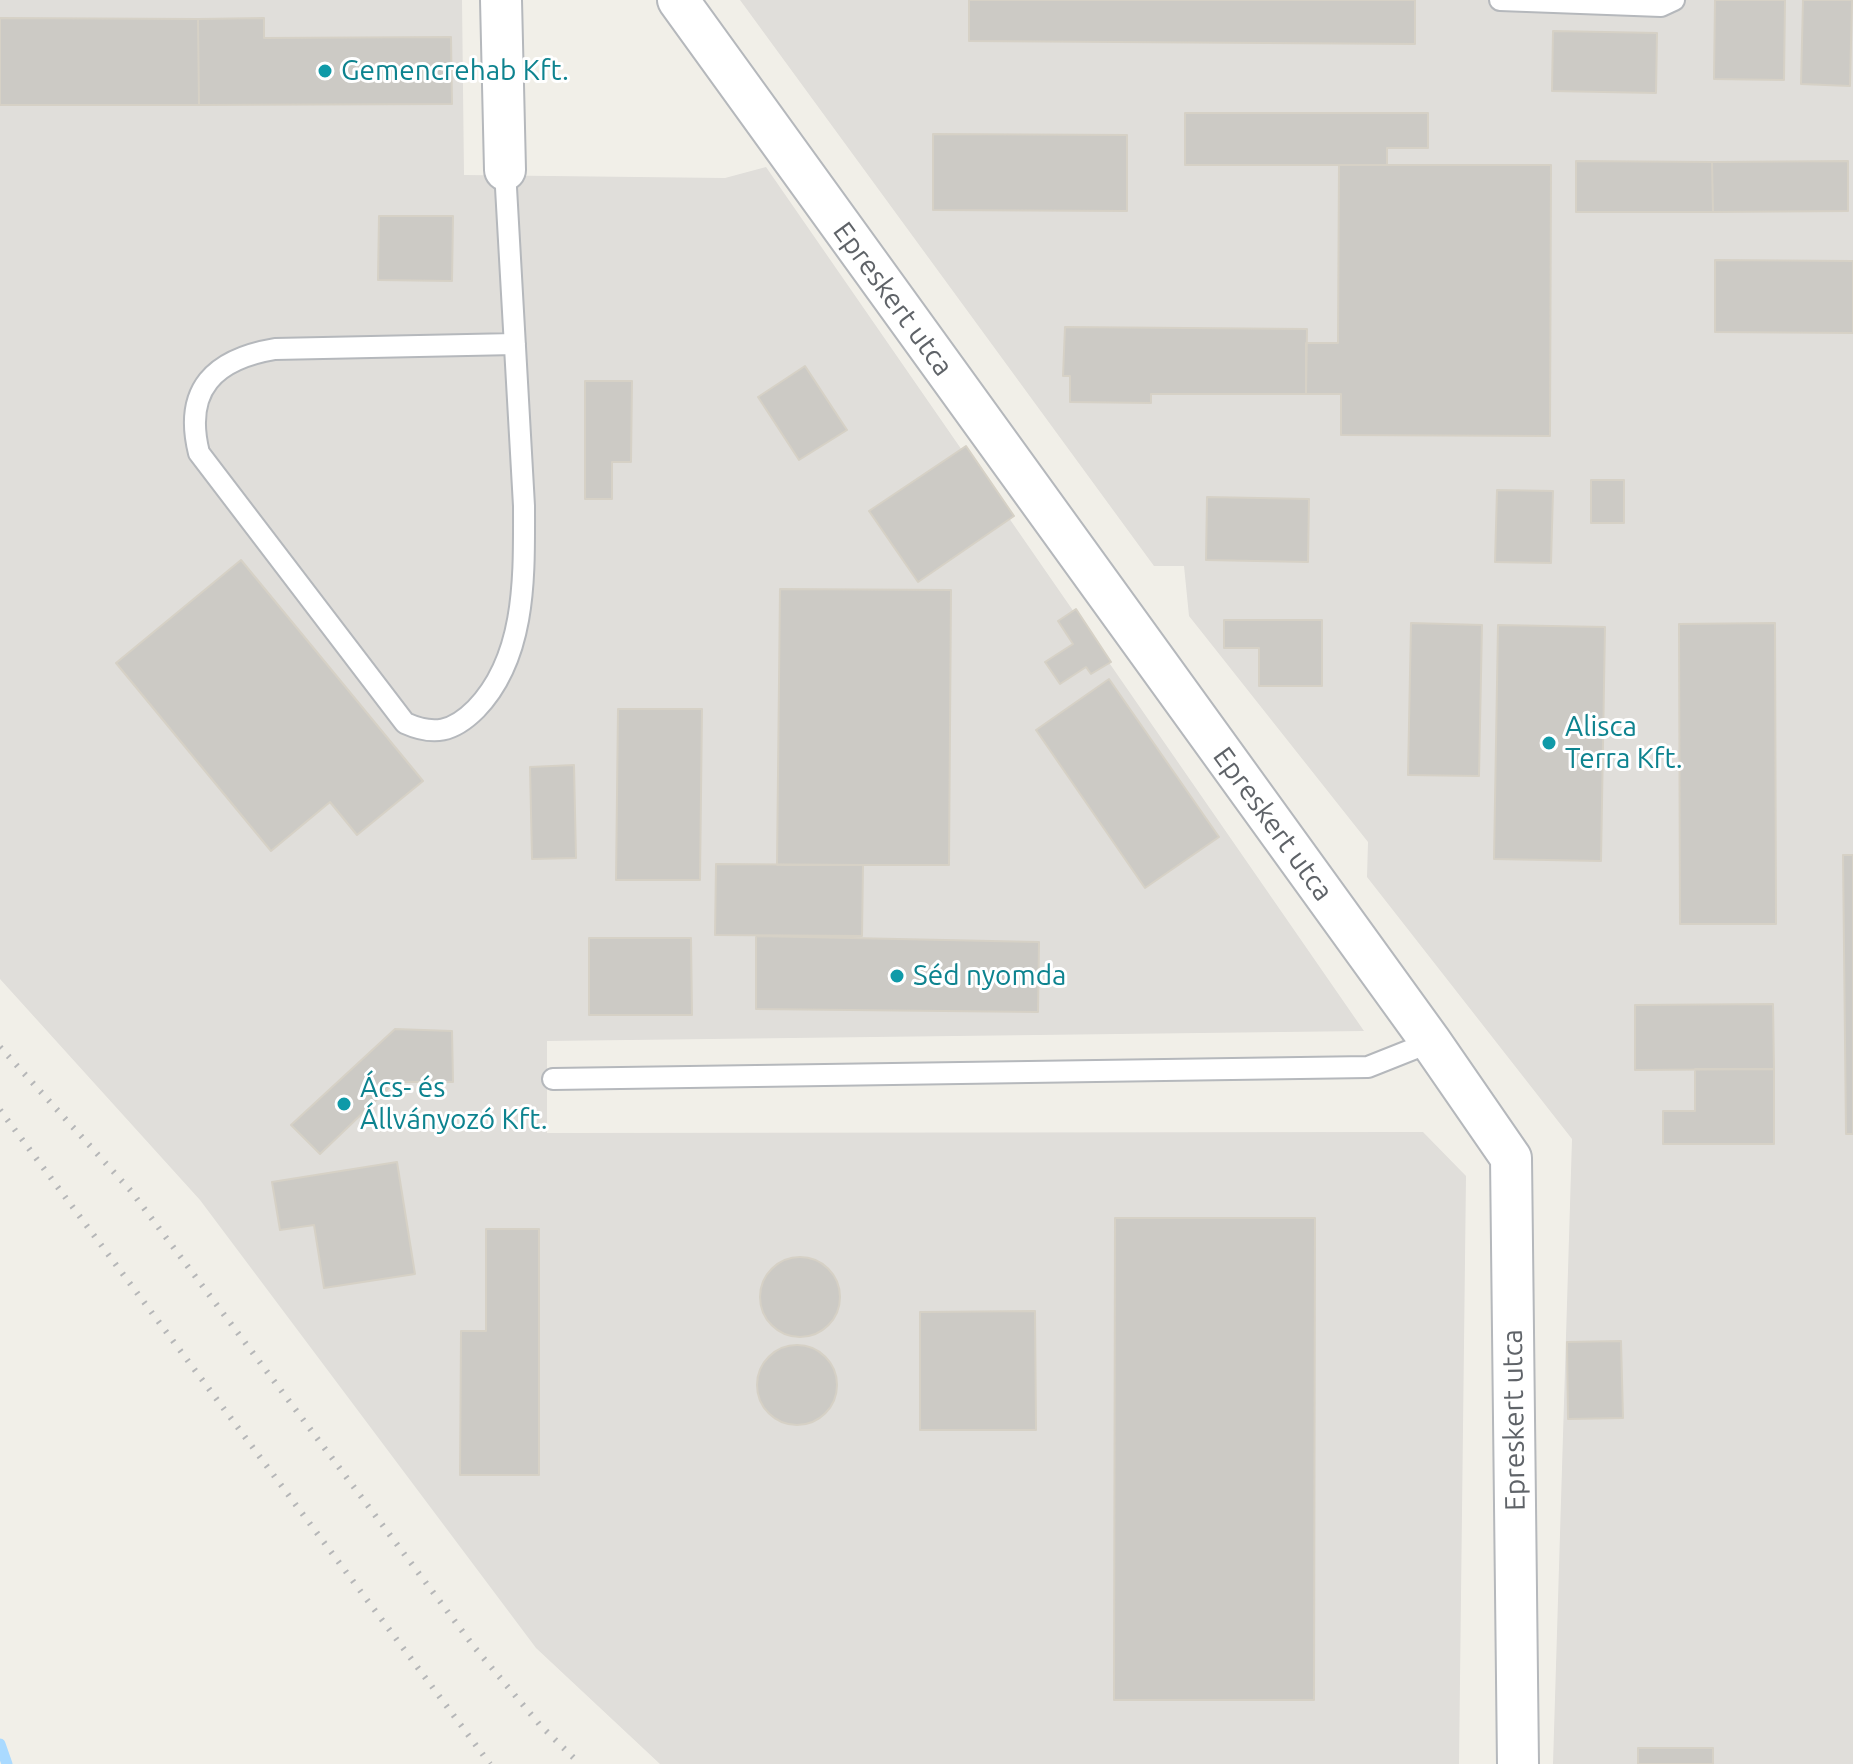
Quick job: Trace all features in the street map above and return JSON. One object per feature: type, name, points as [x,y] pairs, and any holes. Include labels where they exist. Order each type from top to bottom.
[{"type":"street","points":[[501,0],[505,170]]},
{"type":"street","name":"Epreskert utca","points":[[678,0],[1431,1042],[1511,1158],[1518,1764]]},
{"type":"lane","points":[[1500,0],[1661,6],[1674,0]]},
{"type":"lane","points":[[505,170],[515,344],[524,506],[524,556],[513,646],[501,676],[489,695],[472,712],[459,724],[442,731],[422,730],[405,723],[199,453],[194,432],[195,412],[201,393],[212,376],[247,354],[275,349],[515,344]]},
{"type":"lane","points":[[553,1079],[1368,1067],[1431,1042]]},
{"type":"shaded area","points":[[0,0],[462,0],[464,175],[725,178],[766,167],[1364,1031],[547,1041],[547,1133],[1423,1132],[1466,1176],[1459,1764],[660,1764],[536,1648],[200,1200],[0,979]]},
{"type":"shaded area","points":[[740,0],[1853,0],[1853,1764],[1553,1764],[1572,1139],[1367,877],[1368,842],[1189,616],[1184,566],[1154,566]]},
{"type":"building","points":[[969,0],[1415,0],[1415,44],[969,41]]},
{"type":"building","points":[[1715,0],[1785,0],[1784,80],[1714,79]]},
{"type":"building","points":[[1803,0],[1852,0],[1850,86],[1801,84]]},
{"type":"building","points":[[0,18],[198,19],[199,105],[0,105]]},
{"type":"building","name":"Gemencrehab Kft.","points":[[264,18],[264,38],[451,37],[452,104],[199,105],[198,19]]},
{"type":"building","points":[[1553,31],[1657,33],[1656,93],[1552,91]]},
{"type":"building","points":[[1185,113],[1428,113],[1428,148],[1387,148],[1387,165],[1185,165]]},
{"type":"building","points":[[933,134],[1127,135],[1127,211],[933,210]]},
{"type":"building","points":[[1576,161],[1712,162],[1713,212],[1576,212]]},
{"type":"building","points":[[1848,161],[1848,211],[1713,212],[1712,162]]},
{"type":"building","points":[[1339,165],[1551,165],[1550,436],[1341,435],[1341,394],[1306,394],[1306,343],[1338,343]]},
{"type":"building","points":[[379,216],[453,216],[452,281],[378,280]]},
{"type":"building","points":[[1715,260],[1853,261],[1853,333],[1715,332]]},
{"type":"building","points":[[1065,327],[1307,329],[1306,394],[1151,394],[1151,403],[1070,402],[1070,376],[1063,376]]},
{"type":"building","points":[[805,366],[847,430],[799,460],[758,397]]},
{"type":"building","points":[[585,381],[632,381],[631,462],[612,462],[612,499],[585,499]]},
{"type":"building","points":[[966,446],[1014,516],[918,582],[869,511]]},
{"type":"building","points":[[1591,480],[1624,480],[1624,523],[1591,523]]},
{"type":"building","points":[[1497,490],[1553,491],[1551,563],[1495,562]]},
{"type":"building","points":[[1207,497],[1309,499],[1308,562],[1206,560]]},
{"type":"building","points":[[241,560],[423,781],[357,835],[330,802],[271,851],[116,663]]},
{"type":"building","points":[[780,589],[951,590],[949,865],[777,865]]},
{"type":"building","points":[[1076,609],[1111,662],[1091,674],[1086,667],[1060,684],[1045,662],[1073,644],[1058,621]]},
{"type":"building","points":[[1224,620],[1322,620],[1322,686],[1259,686],[1259,648],[1224,648]]},
{"type":"building","points":[[1411,623],[1482,625],[1479,776],[1408,775]]},
{"type":"building","points":[[1775,623],[1776,924],[1680,924],[1679,624]]},
{"type":"building","name":"Alisca Terra Kft.","points":[[1498,625],[1605,627],[1601,861],[1494,859]]},
{"type":"building","points":[[1109,679],[1219,837],[1145,888],[1036,730]]},
{"type":"building","points":[[618,709],[702,709],[700,880],[616,880]]},
{"type":"building","points":[[574,765],[576,858],[532,859],[530,767]]},
{"type":"building","points":[[1843,855],[1853,855],[1853,1134],[1846,1134]]},
{"type":"building","points":[[716,864],[863,865],[862,936],[715,935]]},
{"type":"building","name":"Séd nyomda","points":[[756,936],[1039,942],[1038,1012],[756,1009]]},
{"type":"building","points":[[589,938],[691,938],[692,1015],[589,1015]]},
{"type":"building","points":[[1773,1004],[1774,1069],[1635,1070],[1635,1005]]},
{"type":"building","name":"Ács- és Állványozó Kft.","points":[[395,1029],[452,1031],[453,1082],[395,1082],[320,1154],[291,1125]]},
{"type":"building","points":[[1695,1069],[1774,1069],[1774,1144],[1663,1144],[1663,1111],[1695,1111]]},
{"type":"building","points":[[397,1162],[415,1274],[324,1288],[314,1225],[280,1230],[272,1182]]},
{"type":"building","points":[[1115,1218],[1315,1218],[1314,1700],[1114,1700]]},
{"type":"building","points":[[486,1229],[539,1229],[539,1475],[460,1475],[461,1331],[486,1331]]},
{"type":"building","points":[[800,1257],[815,1260],[828,1269],[837,1282],[840,1297],[837,1312],[828,1325],[815,1334],[800,1337],[785,1334],[772,1325],[763,1312],[760,1297],[763,1282],[772,1269],[785,1260]]},
{"type":"building","points":[[1035,1311],[1036,1430],[920,1430],[920,1312]]},
{"type":"building","points":[[1621,1341],[1623,1418],[1568,1419],[1567,1342]]},
{"type":"building","points":[[797,1345],[812,1348],[825,1357],[834,1370],[837,1385],[834,1400],[825,1413],[812,1422],[797,1425],[782,1422],[769,1413],[760,1400],[757,1385],[760,1370],[769,1357],[782,1348]]},
{"type":"building","points":[[1638,1748],[1713,1748],[1713,1764],[1638,1764]]},
{"type":"waterway","points":[[0,1744],[7,1764]]},
{"type":"railway","points":[[0,1047],[131,1191],[475,1648],[540,1725],[580,1764]]},
{"type":"railway","points":[[0,1110],[490,1764]]},
{"type":"place","name":"Gemencrehab Kft.","points":[[325,71]]},
{"type":"place","name":"Alisca Terra Kft.","points":[[1549,743]]},
{"type":"place","name":"Séd nyomda","points":[[897,976]]},
{"type":"place","name":"Ács- és Állványozó Kft.","points":[[344,1104]]}]
